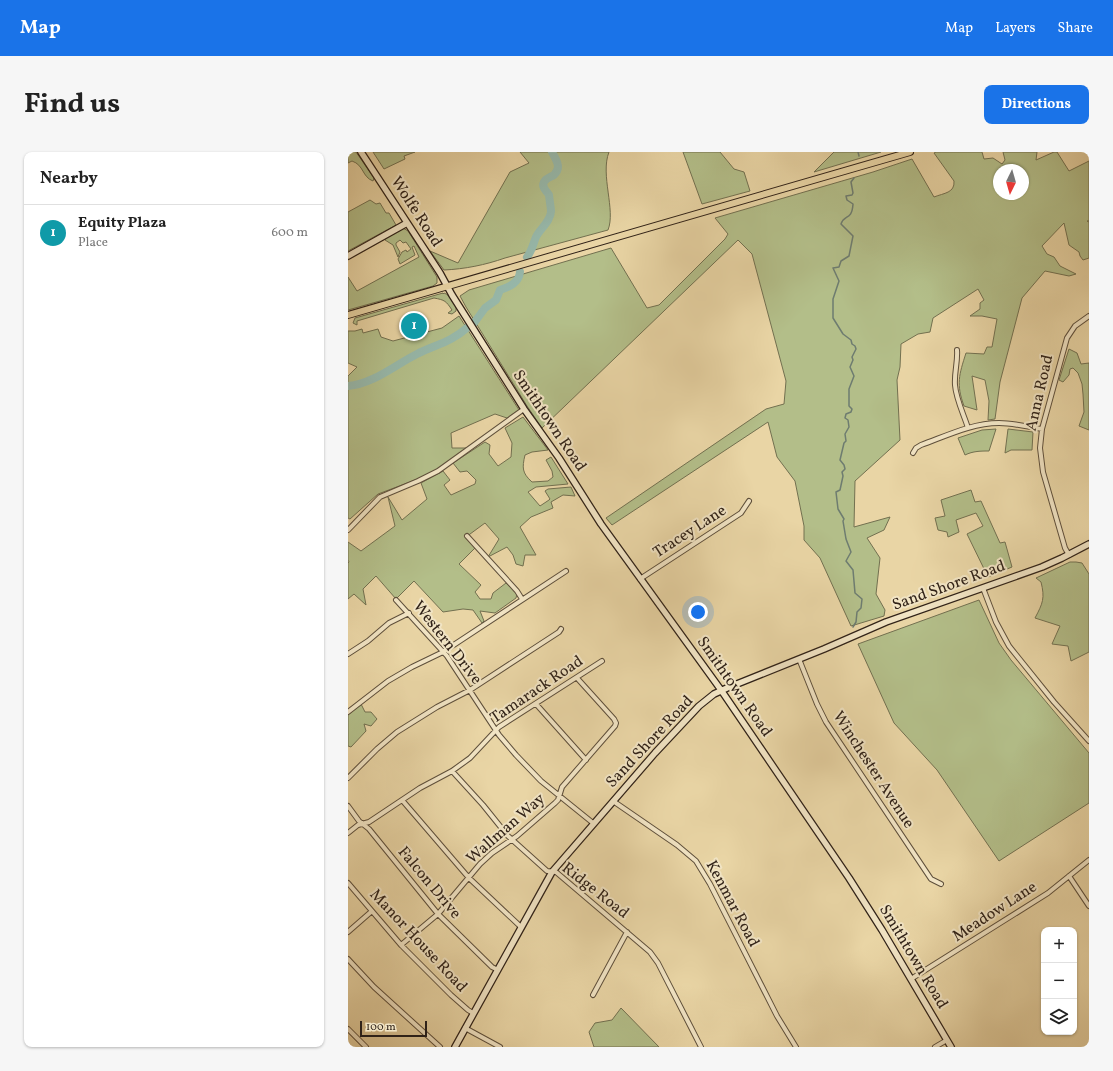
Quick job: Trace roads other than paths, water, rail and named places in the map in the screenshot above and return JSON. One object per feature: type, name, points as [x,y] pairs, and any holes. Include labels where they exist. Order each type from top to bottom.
[{"type":"main road","points":[[348,315],[910,152]]},
{"type":"street","name":"Wolfe Road","points":[[361,152],[447,286]]},
{"type":"street","points":[[348,256],[407,223]]},
{"type":"street","name":"Smithtown Road","points":[[447,286],[524,409],[559,458],[601,524],[721,690],[849,878],[882,930],[951,1047]]},
{"type":"street","name":"Anna Road","points":[[1069,555],[1065,548],[1043,472],[1040,448],[1042,429],[1067,338],[1075,326],[1089,316]]},
{"type":"street","points":[[957,350],[958,361],[955,374],[955,389],[968,428]]},
{"type":"street","points":[[348,530],[380,497],[438,471],[524,409]]},
{"type":"street","points":[[913,453],[916,448],[921,445],[968,428],[984,424],[999,423],[1042,429]]},
{"type":"street","name":"Tracey Lane","points":[[640,578],[741,512],[749,501]]},
{"type":"street","points":[[467,536],[517,591],[522,599]]},
{"type":"street","name":"Sand Shore Road","points":[[455,1047],[552,872],[650,758],[692,713],[708,699],[721,690],[886,622],[1042,567],[1089,544]]},
{"type":"street","points":[[348,712],[388,681],[442,652],[566,571]]},
{"type":"street","points":[[983,588],[996,622],[1009,646],[1054,702],[1089,741]]},
{"type":"street","name":"Western Drive","points":[[396,600],[442,652],[470,690],[496,730],[526,767],[593,823]]},
{"type":"street","points":[[348,654],[368,641],[388,623],[409,613]]},
{"type":"street","points":[[348,778],[377,749],[397,732],[438,707],[470,690],[559,632],[561,629]]},
{"type":"street","name":"Winchester Avenue","points":[[799,659],[826,722],[931,879],[941,884]]},
{"type":"street","name":"Tamarack Road","points":[[348,833],[358,825],[369,822],[420,788],[452,771],[470,758],[496,730],[602,661]]},
{"type":"street","name":"Wallman Way","points":[[401,945],[438,914],[492,853],[512,839],[555,803],[562,786],[615,726],[616,723],[614,719],[577,678]]},
{"type":"street","points":[[536,704],[586,760]]},
{"type":"street","name":"Ridge Road","points":[[452,771],[512,839],[547,871],[556,872],[646,947],[653,955],[701,1047]]},
{"type":"street","points":[[402,800],[469,878],[521,927]]},
{"type":"street","name":"Kenmar Road","points":[[613,801],[677,845],[696,861],[710,884],[777,1016],[796,1047]]},
{"type":"street","name":"Falcon Drive","points":[[348,806],[369,829],[438,914],[492,967],[498,970]]},
{"type":"street","name":"Meadow Lane","points":[[911,979],[1044,895],[1089,860]]},
{"type":"street","points":[[1069,876],[1089,906]]},
{"type":"street","name":"Manor House Road","points":[[348,883],[401,945],[450,995],[473,1013]]},
{"type":"street","points":[[348,932],[372,911]]},
{"type":"street","points":[[593,995],[627,932]]},
{"type":"street","points":[[348,959],[374,987],[440,1047]]},
{"type":"street","points":[[465,1028],[500,1047]]},
{"type":"street","points":[[348,1029],[366,1047]]},
{"type":"street","points":[[935,1047],[947,1040]]},
{"type":"waterway","points":[[527,257],[536,237],[551,215],[549,195],[543,184],[554,175],[558,169],[558,164],[552,152]]},
{"type":"waterway","points":[[858,152],[859,156]]},
{"type":"waterway","points":[[853,627],[856,622],[857,612],[861,608],[862,599],[855,593],[853,570],[846,561],[851,552],[846,539],[844,519],[838,509],[836,492],[840,490],[843,476],[842,472],[845,469],[840,460],[844,443],[846,441],[845,434],[849,427],[848,420],[845,418],[846,414],[851,412],[852,409],[849,406],[849,389],[854,376],[850,367],[853,360],[852,357],[856,349],[851,340],[843,334],[833,318],[833,299],[839,281],[833,268],[839,267],[841,261],[849,256],[853,236],[841,224],[842,221],[851,213],[853,204],[847,200],[846,196],[852,195],[853,193],[851,182],[854,178]]},
{"type":"waterway","points":[[474,323],[485,308],[496,300],[500,290],[516,282],[520,272]]},
{"type":"waterway","points":[[348,386],[357,385],[375,378],[417,354],[455,337],[468,327]]},
{"type":"place","name":"Equity Plaza","points":[[414,326]]}]
